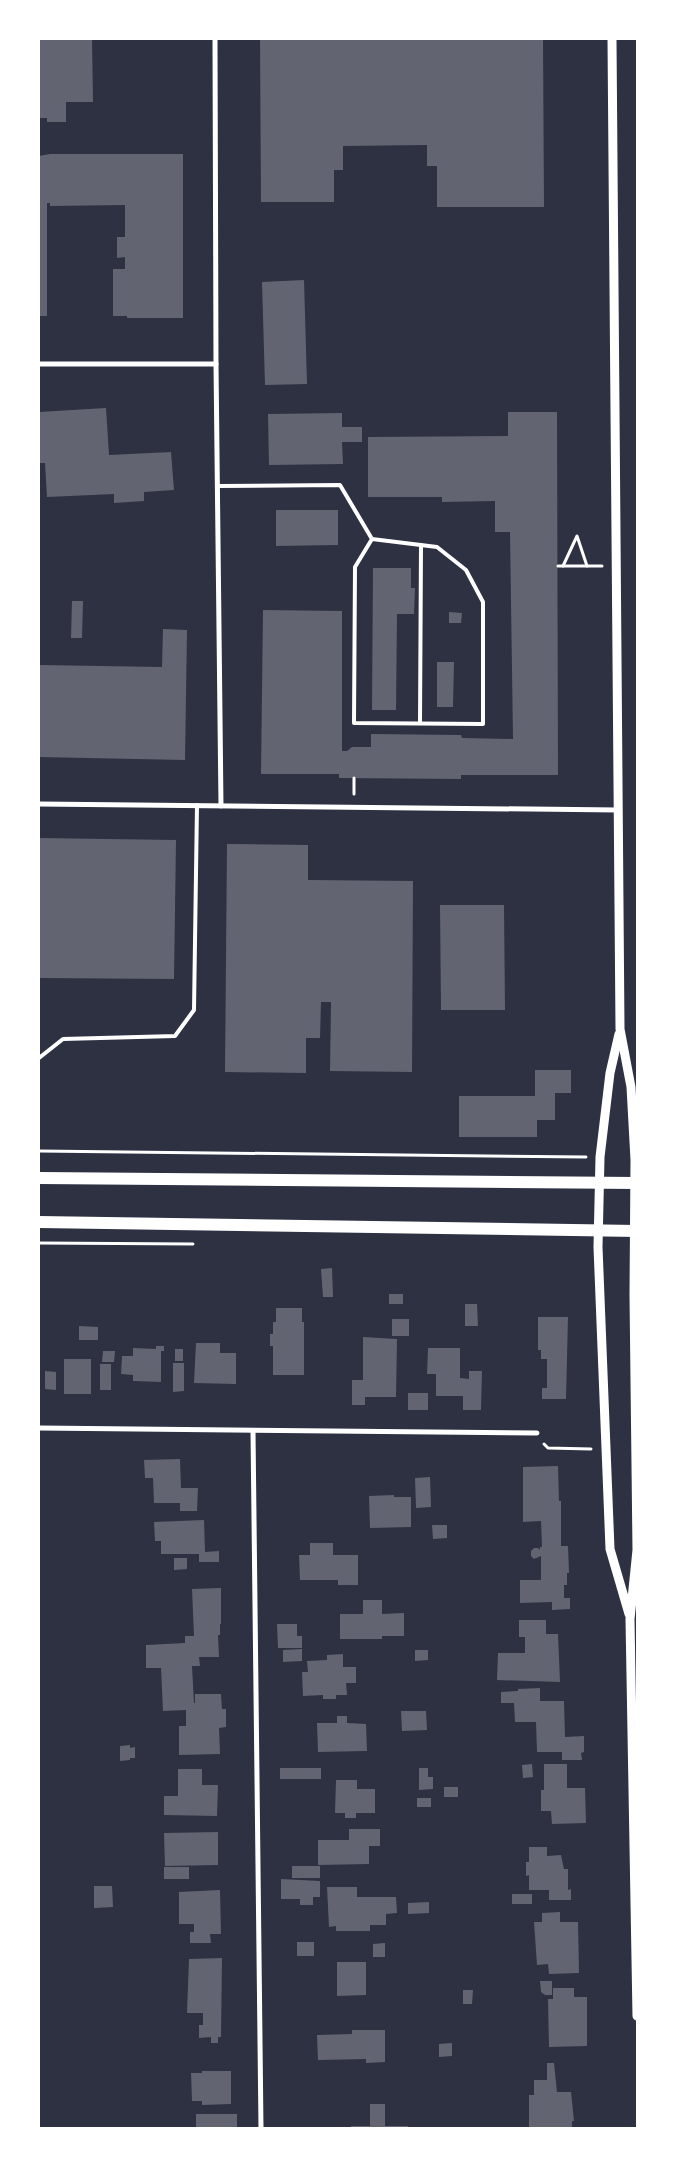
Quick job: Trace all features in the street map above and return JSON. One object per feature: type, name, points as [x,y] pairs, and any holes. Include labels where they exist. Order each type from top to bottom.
[{"type":"main road","points":[[39,1178],[636,1183]]},
{"type":"main road","points":[[39,1222],[341,1225],[636,1231]]},
{"type":"street","points":[[215,39],[216,364],[222,806]]},
{"type":"street","points":[[612,39],[620,1029],[631,1087],[636,1183],[634,1295],[637,1550],[634,1618],[637,2016]]},
{"type":"street","points":[[39,364],[216,364]]},
{"type":"street","points":[[39,804],[618,810]]},
{"type":"street","points":[[620,1029],[610,1073],[600,1157],[598,1231],[610,1550],[634,1618]]},
{"type":"street","points":[[39,1428],[537,1433]]},
{"type":"street","points":[[253,1431],[262,2128]]},
{"type":"lane","points":[[218,486],[340,486],[372,539]]},
{"type":"lane","points":[[372,539],[437,547],[466,570],[483,602],[483,724],[354,723],[355,567],[372,539]]},
{"type":"lane","points":[[420,723],[421,545]]},
{"type":"lane","points":[[39,1058],[63,1039],[175,1036],[194,1010],[197,805]]},
{"type":"path","points":[[558,566],[563,566],[587,566],[577,536],[563,566]]},
{"type":"path","points":[[39,1151],[600,1157]]},
{"type":"path","points":[[537,1433],[548,1448],[606,1449]]},
{"type":"building","points":[[39,39],[92,39],[93,102],[66,102],[66,122],[47,122],[47,118],[39,118]]},
{"type":"building","points":[[260,39],[543,39],[544,207],[437,207],[437,166],[427,166],[427,145],[343,146],[343,170],[334,170],[334,202],[261,202]]},
{"type":"building","points":[[50,154],[183,154],[183,318],[127,318],[127,316],[113,316],[113,269],[125,269],[125,257],[117,258],[117,237],[125,237],[125,205],[50,206],[50,203],[47,203],[47,316],[39,316],[39,156]]},
{"type":"building","points":[[304,280],[307,384],[265,385],[262,282]]},
{"type":"building","points":[[106,408],[109,455],[171,452],[174,490],[144,492],[144,501],[114,503],[114,494],[47,497],[45,463],[39,463],[39,412]]},
{"type":"building","points":[[508,412],[557,412],[558,775],[461,775],[461,779],[339,778],[339,774],[261,774],[263,610],[342,611],[342,751],[347,751],[352,747],[371,747],[371,734],[461,735],[462,738],[513,739],[510,532],[495,532],[495,501],[442,502],[442,497],[368,497],[368,437],[508,436]]},
{"type":"building","points":[[342,413],[342,427],[362,427],[362,442],[342,442],[343,464],[269,465],[268,414]]},
{"type":"building","points":[[276,510],[338,510],[338,545],[276,546]]},
{"type":"building","points":[[373,568],[411,568],[411,588],[415,588],[414,614],[397,614],[396,710],[372,710]]},
{"type":"building","points":[[72,601],[83,601],[82,638],[71,638]]},
{"type":"building","points":[[449,612],[462,613],[461,623],[449,623]]},
{"type":"building","points":[[163,629],[187,630],[185,760],[39,757],[39,665],[162,667]]},
{"type":"building","points":[[437,662],[454,662],[453,707],[437,707]]},
{"type":"building","points":[[39,838],[176,840],[174,979],[39,978]]},
{"type":"building","points":[[227,844],[308,845],[308,880],[413,881],[412,1072],[330,1071],[331,1002],[321,1002],[320,1038],[306,1038],[306,1073],[225,1072]]},
{"type":"building","points":[[440,905],[504,905],[505,1010],[441,1010]]},
{"type":"building","points":[[535,1070],[571,1070],[571,1093],[555,1093],[555,1120],[537,1120],[537,1137],[459,1137],[459,1096],[535,1096]]},
{"type":"building","points":[[332,1268],[333,1297],[323,1297],[321,1269]]},
{"type":"building","points":[[389,1294],[403,1294],[403,1304],[389,1304]]},
{"type":"building","points":[[465,1304],[477,1304],[478,1326],[465,1326]]},
{"type":"building","points":[[276,1308],[302,1308],[302,1322],[304,1322],[304,1375],[273,1375],[273,1346],[270,1346],[270,1334],[273,1334],[273,1322],[276,1322]]},
{"type":"building","points":[[538,1317],[568,1317],[566,1399],[542,1399],[542,1388],[547,1388],[547,1359],[541,1359],[541,1350],[538,1350]]},
{"type":"building","points":[[392,1319],[409,1319],[409,1336],[392,1336]]},
{"type":"building","points":[[79,1326],[98,1327],[98,1340],[79,1340]]},
{"type":"building","points":[[363,1337],[397,1339],[396,1397],[365,1397],[365,1405],[352,1405],[352,1380],[363,1380]]},
{"type":"building","points":[[196,1343],[220,1343],[220,1353],[236,1353],[236,1384],[194,1383]]},
{"type":"building","points":[[156,1346],[164,1346],[164,1351],[161,1351],[161,1382],[133,1381],[133,1375],[121,1374],[122,1356],[133,1356],[133,1348],[156,1349]]},
{"type":"building","points":[[428,1348],[460,1348],[460,1378],[469,1379],[469,1371],[482,1371],[481,1410],[463,1410],[463,1396],[436,1396],[436,1374],[427,1374]]},
{"type":"building","points":[[175,1349],[183,1349],[183,1361],[175,1361]]},
{"type":"building","points":[[103,1351],[115,1351],[114,1362],[102,1362]]},
{"type":"building","points":[[64,1359],[91,1359],[91,1394],[64,1394]]},
{"type":"building","points":[[173,1363],[184,1363],[184,1391],[173,1392]]},
{"type":"building","points":[[100,1364],[111,1364],[111,1390],[100,1390]]},
{"type":"building","points":[[45,1371],[56,1372],[56,1390],[45,1389]]},
{"type":"building","points":[[408,1393],[428,1393],[428,1410],[408,1410]]},
{"type":"building","points":[[180,1459],[181,1488],[198,1488],[197,1511],[180,1511],[180,1503],[154,1503],[153,1478],[145,1478],[144,1460]]},
{"type":"building","points":[[558,1466],[559,1501],[561,1501],[561,1546],[568,1546],[569,1573],[567,1573],[567,1585],[564,1585],[564,1598],[570,1598],[570,1609],[552,1610],[552,1602],[520,1603],[520,1580],[541,1580],[541,1556],[534,1559],[531,1556],[531,1551],[534,1548],[540,1550],[540,1547],[542,1547],[541,1521],[523,1522],[523,1467]]},
{"type":"building","points":[[430,1477],[431,1507],[416,1508],[415,1478]]},
{"type":"building","points":[[394,1495],[394,1497],[411,1497],[411,1527],[370,1528],[369,1496]]},
{"type":"building","points":[[204,1520],[205,1552],[219,1551],[219,1562],[199,1562],[199,1554],[161,1554],[161,1541],[155,1541],[154,1522]]},
{"type":"building","points":[[432,1525],[447,1525],[447,1538],[433,1539]]},
{"type":"building","points":[[310,1543],[333,1543],[333,1555],[358,1555],[358,1585],[338,1585],[338,1580],[300,1580],[299,1555],[310,1555]]},
{"type":"building","points":[[174,1558],[187,1558],[187,1569],[174,1570]]},
{"type":"building","points":[[221,1588],[221,1624],[220,1635],[218,1635],[219,1657],[199,1657],[200,1666],[192,1666],[194,1703],[195,1694],[221,1694],[222,1709],[226,1709],[226,1727],[219,1728],[220,1754],[179,1755],[179,1726],[186,1726],[186,1710],[163,1711],[161,1668],[146,1668],[146,1645],[185,1643],[185,1636],[194,1636],[192,1589]]},
{"type":"building","points":[[363,1600],[382,1600],[382,1614],[404,1613],[404,1636],[382,1636],[382,1639],[340,1639],[340,1614],[363,1614]]},
{"type":"building","points":[[519,1620],[546,1620],[546,1634],[558,1634],[560,1682],[497,1680],[498,1653],[525,1653],[525,1637],[519,1637]]},
{"type":"building","points":[[277,1624],[297,1624],[297,1636],[302,1636],[302,1648],[278,1648]]},
{"type":"building","points":[[302,1649],[302,1661],[283,1662],[283,1650]]},
{"type":"building","points":[[415,1650],[428,1650],[428,1660],[415,1661]]},
{"type":"building","points":[[343,1654],[343,1667],[356,1667],[356,1683],[346,1683],[347,1695],[336,1695],[336,1699],[323,1699],[323,1695],[303,1696],[302,1672],[308,1672],[307,1661],[327,1660],[327,1655]]},
{"type":"building","points":[[540,1688],[540,1701],[564,1701],[565,1737],[584,1736],[584,1752],[581,1753],[582,1760],[562,1760],[562,1752],[537,1752],[536,1722],[515,1722],[514,1703],[501,1703],[501,1692]]},
{"type":"building","points":[[401,1711],[426,1711],[427,1730],[402,1731]]},
{"type":"building","points":[[337,1716],[347,1716],[347,1723],[366,1724],[367,1751],[318,1752],[317,1723],[337,1723]]},
{"type":"building","points":[[130,1745],[130,1748],[135,1747],[135,1758],[120,1761],[120,1746]]},
{"type":"building","points":[[532,1764],[533,1777],[523,1778],[522,1765]]},
{"type":"building","points":[[544,1764],[567,1764],[567,1788],[585,1788],[586,1823],[552,1824],[551,1811],[541,1811],[541,1790],[544,1790]]},
{"type":"building","points":[[280,1768],[321,1768],[321,1779],[280,1779]]},
{"type":"building","points":[[419,1768],[428,1768],[428,1777],[433,1777],[433,1789],[419,1790]]},
{"type":"building","points":[[178,1769],[202,1769],[202,1785],[218,1785],[217,1816],[164,1815],[164,1796],[178,1796]]},
{"type":"building","points":[[336,1780],[357,1780],[357,1789],[375,1789],[375,1813],[356,1813],[356,1818],[345,1818],[345,1813],[335,1813]]},
{"type":"building","points":[[444,1787],[458,1787],[458,1797],[444,1797]]},
{"type":"building","points":[[417,1798],[431,1798],[431,1807],[417,1807]]},
{"type":"building","points":[[349,1829],[380,1829],[380,1846],[369,1846],[369,1864],[318,1865],[318,1840],[349,1840]]},
{"type":"building","points":[[218,1832],[218,1865],[165,1866],[164,1833]]},
{"type":"building","points":[[529,1847],[547,1847],[547,1856],[561,1855],[564,1869],[568,1869],[568,1890],[571,1889],[571,1900],[549,1900],[549,1890],[529,1890],[529,1875],[526,1876],[526,1862],[529,1862]]},
{"type":"building","points":[[292,1866],[320,1866],[320,1878],[292,1878]]},
{"type":"building","points":[[164,1867],[189,1867],[189,1879],[164,1879]]},
{"type":"building","points":[[281,1879],[320,1881],[320,1897],[313,1897],[313,1905],[300,1905],[300,1899],[281,1899]]},
{"type":"building","points":[[94,1886],[112,1886],[113,1907],[94,1908]]},
{"type":"building","points":[[327,1887],[357,1887],[357,1897],[396,1897],[397,1913],[386,1914],[386,1925],[370,1925],[370,1931],[336,1931],[336,1926],[329,1927]]},
{"type":"building","points":[[220,1890],[221,1934],[210,1934],[211,1943],[190,1943],[190,1932],[194,1932],[194,1924],[179,1924],[179,1892]]},
{"type":"building","points":[[512,1894],[532,1894],[532,1904],[512,1904]]},
{"type":"building","points":[[429,1902],[429,1913],[408,1914],[408,1903]]},
{"type":"building","points":[[560,1912],[560,1922],[578,1922],[579,1973],[549,1974],[548,1964],[537,1965],[534,1922],[542,1922],[542,1913]]},
{"type":"building","points":[[297,1942],[314,1942],[314,1956],[297,1956]]},
{"type":"building","points":[[385,1943],[385,1957],[373,1957],[373,1944]]},
{"type":"building","points":[[222,1958],[221,2037],[218,2037],[218,2043],[211,2043],[211,2037],[199,2038],[199,2025],[203,2025],[203,2013],[187,2013],[189,1959]]},
{"type":"building","points":[[337,1962],[366,1962],[366,1995],[337,1996]]},
{"type":"building","points":[[540,1981],[552,1981],[552,1995],[545,1995],[541,1992]]},
{"type":"building","points":[[553,1988],[574,1988],[574,1997],[587,1997],[587,2046],[549,2047],[548,1999],[553,1999]]},
{"type":"building","points":[[463,1990],[473,1990],[472,2004],[463,2004]]},
{"type":"building","points":[[352,2030],[385,2030],[385,2062],[366,2063],[366,2059],[318,2060],[317,2035],[352,2034]]},
{"type":"building","points":[[452,2043],[452,2056],[439,2057],[439,2044]]},
{"type":"building","points":[[547,2063],[554,2063],[557,2092],[571,2092],[574,2121],[572,2121],[572,2128],[529,2128],[529,2095],[534,2095],[534,2080],[547,2080]]},
{"type":"building","points":[[202,2071],[231,2071],[231,2104],[202,2105],[202,2101],[192,2101],[191,2073],[202,2073]]},
{"type":"building","points":[[370,2104],[385,2104],[385,2126],[408,2126],[408,2128],[351,2128],[351,2126],[370,2126]]},
{"type":"building","points":[[196,2114],[237,2114],[237,2128],[196,2128]]}]
